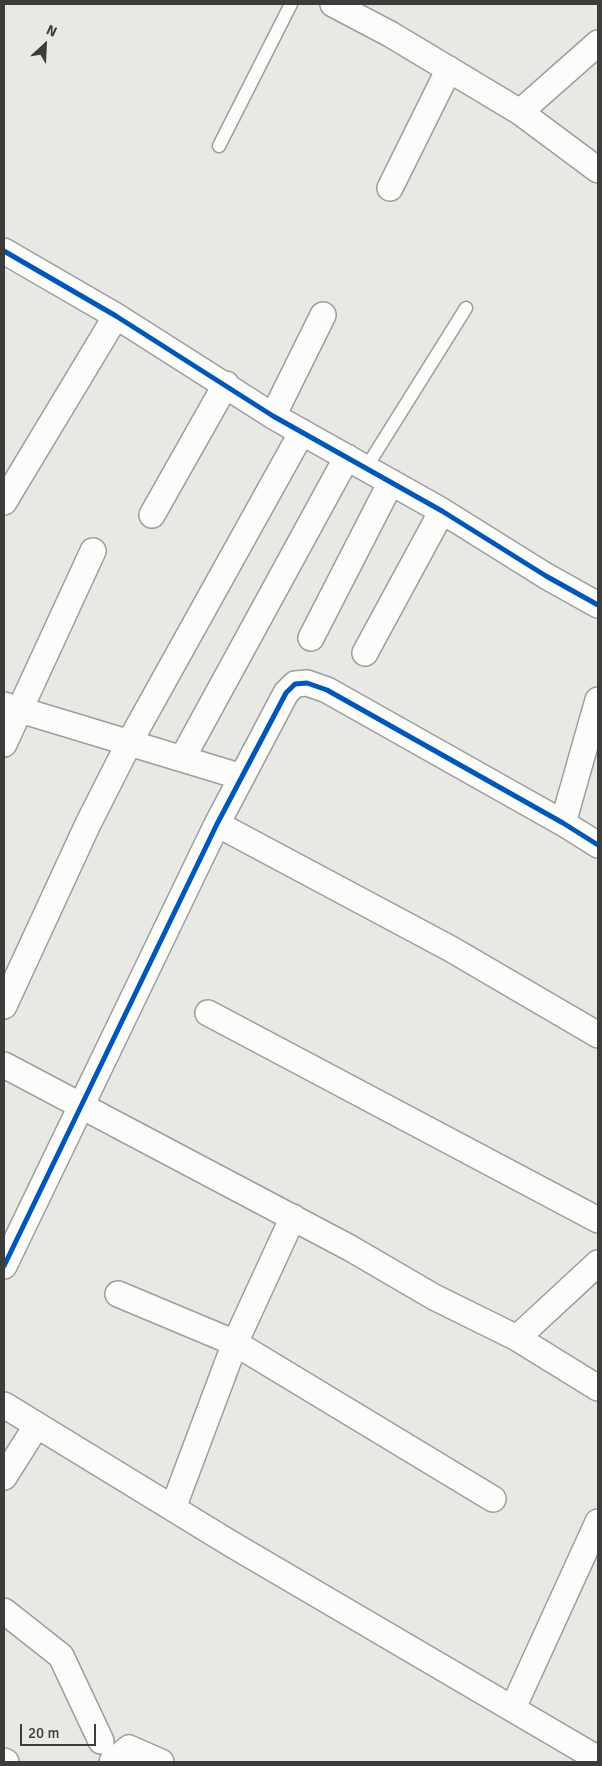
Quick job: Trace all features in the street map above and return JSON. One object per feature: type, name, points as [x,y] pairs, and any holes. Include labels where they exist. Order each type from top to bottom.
[{"type":"street","points":[[333,4],[390,34],[520,112],[598,170]]},
{"type":"street","points":[[520,112],[598,43]]},
{"type":"street","points":[[390,188],[449,69]]},
{"type":"street","points":[[4,251],[116,316],[226,384],[273,416],[442,511],[546,576],[598,605]]},
{"type":"street","points":[[273,416],[323,314]]},
{"type":"street","points":[[4,502],[116,316]]},
{"type":"street","points":[[152,515],[226,384]]},
{"type":"street","points":[[4,1006],[88,824],[129,743],[302,432]]},
{"type":"street","points":[[182,759],[356,462]]},
{"type":"street","points":[[311,638],[391,482]]},
{"type":"street","points":[[365,653],[442,511]]},
{"type":"street","points":[[4,744],[12,707],[93,551]]},
{"type":"street","points":[[4,1266],[217,824],[286,693],[295,684],[307,683],[327,690],[563,823],[598,845]]},
{"type":"street","points":[[563,823],[598,700]]},
{"type":"street","points":[[12,707],[242,778]]},
{"type":"street","points":[[217,824],[451,949],[598,1035]]},
{"type":"street","points":[[208,1013],[598,1220]]},
{"type":"street","points":[[4,1065],[293,1217],[434,1297],[517,1338],[598,1388]]},
{"type":"street","points":[[173,1508],[235,1343],[293,1217]]},
{"type":"street","points":[[517,1338],[598,1263]]},
{"type":"street","points":[[118,1294],[235,1343],[493,1499]]},
{"type":"street","points":[[4,1405],[173,1508],[598,1759]]},
{"type":"street","points":[[4,1477],[37,1425]]},
{"type":"street","points":[[513,1708],[598,1522]]},
{"type":"street","points":[[4,1611],[61,1656],[107,1752],[129,1748],[161,1762]]},
{"type":"lane","points":[[219,146],[291,4]]},
{"type":"lane","points":[[356,462],[466,308]]},
{"type":"cycle path","points":[[4,251],[116,316],[273,416],[442,511],[546,576],[598,605]]},
{"type":"cycle path","points":[[4,1266],[217,824],[286,693],[295,684],[307,683],[327,690],[563,823],[598,845]]}]
